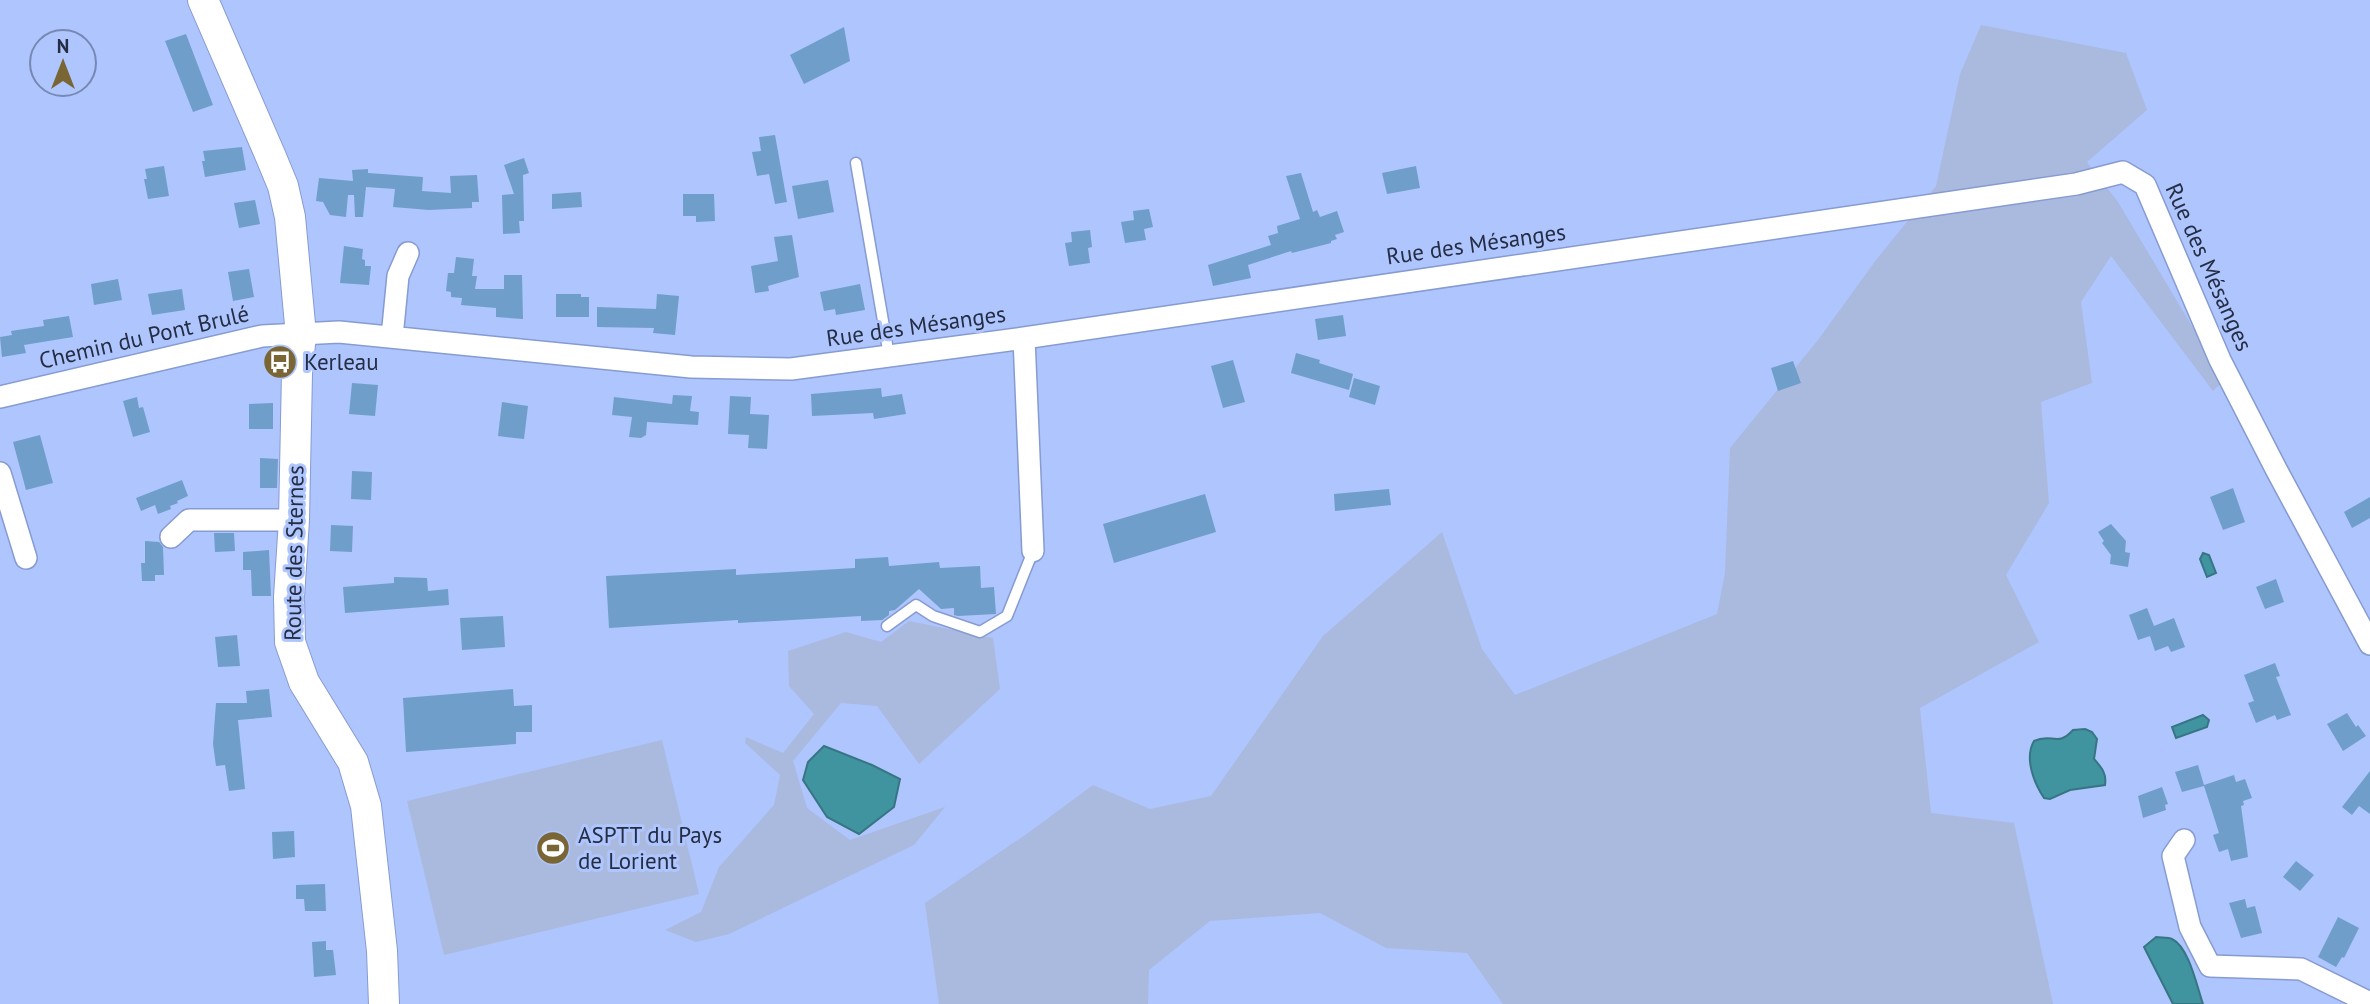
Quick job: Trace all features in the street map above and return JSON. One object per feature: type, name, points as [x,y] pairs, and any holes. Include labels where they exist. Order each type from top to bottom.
[{"type":"street","name":"Route des Sternes","points":[[203,0],[283,186],[295,252],[301,335],[297,373],[294,520],[289,597],[290,642],[304,682],[353,762],[366,806],[382,951],[384,1004]]},
{"type":"street","name":"Rue des Mésanges","points":[[301,335],[339,332],[691,367],[790,369],[1024,338],[2076,184],[2123,172],[2145,186],[2220,360],[2370,645]]},
{"type":"street","points":[[392,337],[398,276],[408,253]]},
{"type":"street","name":"Chemin du Pont Brulé","points":[[0,397],[262,336],[301,335]]},
{"type":"street","points":[[1024,338],[1033,551]]},
{"type":"street","points":[[0,473],[26,558]]},
{"type":"street","points":[[171,537],[189,520],[294,520]]},
{"type":"street","points":[[2184,841],[2173,856],[2190,927],[2210,966],[2301,969],[2370,1003]]},
{"type":"lane","points":[[856,163],[889,356]]},
{"type":"lane","points":[[887,625],[916,605],[933,616],[980,632],[1007,616],[1033,551]]},
{"type":"shaded area","points":[[1981,25],[2126,53],[2147,110],[2087,162],[2118,202],[2224,380],[2213,391],[2111,256],[2081,302],[2092,383],[2041,402],[2049,503],[2006,575],[2039,642],[1920,708],[1931,813],[2014,823],[2053,1004],[1503,1004],[1467,953],[1386,948],[1320,913],[1210,921],[1149,970],[1148,1004],[939,1004],[925,903],[1093,785],[1150,809],[1211,796],[1323,636],[1442,532],[1482,649],[1515,695],[1717,614],[1725,573],[1730,448],[1818,340],[1876,260],[1936,186],[1960,74]]},
{"type":"shaded area","points":[[2203,553],[2209,555],[2216,573],[2207,577],[2200,559]]},
{"type":"shaded area","points":[[909,621],[993,638],[1000,689],[919,764],[877,706],[841,703],[793,761],[807,808],[850,840],[945,807],[914,845],[729,934],[696,942],[665,930],[701,912],[719,867],[774,805],[780,775],[745,743],[746,737],[783,753],[814,714],[789,686],[788,651],[846,632],[881,642]]},
{"type":"shaded area","points":[[2203,715],[2209,720],[2207,727],[2176,738],[2172,727]]},
{"type":"shaded area","points":[[2085,729],[2092,732],[2097,739],[2094,759],[2104,774],[2105,785],[2070,790],[2050,799],[2044,798],[2030,763],[2034,741],[2063,738],[2073,730]]},
{"type":"shaded area","name":"ASPTT du Pays de Lorient","points":[[662,740],[699,894],[444,955],[407,801]]},
{"type":"shaded area","points":[[824,746],[900,779],[894,807],[859,834],[827,817],[803,780],[808,762]]},
{"type":"shaded area","points":[[2156,937],[2172,939],[2183,950],[2192,968],[2203,1004],[2173,1004],[2144,947]]},
{"type":"building","points":[[844,27],[850,61],[804,84],[790,55]]},
{"type":"building","points":[[186,34],[213,105],[193,112],[165,41]]},
{"type":"building","points":[[775,135],[787,202],[775,204],[769,174],[757,176],[752,152],[761,151],[759,137]]},
{"type":"building","points":[[242,147],[246,170],[205,177],[203,151]]},
{"type":"building","points":[[524,158],[529,173],[523,175],[524,221],[519,221],[520,233],[503,234],[502,195],[514,194],[504,165]]},
{"type":"building","points":[[164,166],[169,196],[148,199],[145,169]]},
{"type":"building","points":[[1416,166],[1420,188],[1387,194],[1382,173]]},
{"type":"building","points":[[368,169],[368,173],[423,177],[422,191],[451,193],[450,176],[477,175],[479,202],[472,202],[472,208],[429,210],[393,207],[395,189],[366,187],[363,217],[355,217],[354,195],[348,195],[346,217],[330,215],[323,202],[316,201],[319,178],[353,181],[352,170]]},
{"type":"building","points":[[1301,173],[1313,212],[1317,210],[1320,217],[1337,211],[1344,232],[1335,235],[1337,239],[1331,243],[1292,253],[1291,251],[1248,265],[1251,278],[1213,286],[1208,265],[1271,245],[1268,236],[1278,233],[1277,226],[1300,219],[1286,176]]},
{"type":"building","points":[[828,180],[834,212],[798,219],[792,186]]},
{"type":"building","points":[[581,192],[582,207],[552,209],[552,194]]},
{"type":"building","points":[[683,194],[714,194],[715,221],[696,222],[696,216],[683,216]]},
{"type":"building","points":[[255,200],[260,224],[239,228],[234,203]]},
{"type":"building","points":[[1149,209],[1153,227],[1144,229],[1146,240],[1125,243],[1121,222],[1134,220],[1133,211]]},
{"type":"building","points":[[1090,230],[1090,263],[1069,266],[1065,243],[1072,242],[1071,232]]},
{"type":"building","points":[[792,235],[799,277],[768,286],[769,291],[755,293],[751,266],[778,261],[774,237]]},
{"type":"building","points":[[344,246],[363,249],[362,259],[365,260],[365,266],[371,266],[369,285],[340,283]]},
{"type":"building","points":[[456,257],[474,259],[472,276],[477,276],[475,289],[504,289],[504,275],[522,275],[523,319],[496,317],[496,308],[461,305],[462,298],[451,297],[451,292],[446,291],[448,273],[454,273]]},
{"type":"building","points":[[249,269],[254,297],[233,301],[228,272]]},
{"type":"building","points":[[118,279],[122,300],[94,305],[91,284]]},
{"type":"building","points":[[860,284],[865,310],[836,315],[835,309],[824,311],[820,292]]},
{"type":"building","points":[[182,289],[185,310],[152,315],[148,294]]},
{"type":"building","points":[[556,294],[581,294],[581,297],[589,297],[589,317],[556,317]]},
{"type":"building","points":[[657,294],[679,296],[675,335],[653,333],[654,328],[597,327],[597,307],[656,309]]},
{"type":"building","points":[[1343,315],[1346,336],[1318,340],[1315,319]]},
{"type":"building","points":[[69,316],[73,337],[24,345],[26,353],[2,357],[0,337],[12,335],[11,331],[44,326],[43,320]]},
{"type":"building","points":[[1296,353],[1353,374],[1349,390],[1291,373]]},
{"type":"building","points":[[1233,360],[1245,402],[1223,408],[1211,366]]},
{"type":"building","points":[[1793,361],[1801,383],[1778,391],[1771,368]]},
{"type":"building","points":[[1354,378],[1380,386],[1375,405],[1349,397]]},
{"type":"building","points":[[352,383],[378,385],[375,416],[349,414]]},
{"type":"building","points":[[881,388],[882,397],[902,394],[906,414],[874,419],[873,413],[812,416],[811,394]]},
{"type":"building","points":[[673,395],[692,396],[690,411],[699,412],[698,425],[647,422],[646,435],[641,438],[629,437],[632,417],[612,415],[614,397],[672,404]]},
{"type":"building","points":[[730,396],[751,397],[750,414],[769,415],[767,449],[748,448],[749,435],[728,434]]},
{"type":"building","points":[[137,397],[139,408],[143,407],[150,432],[133,437],[123,401]]},
{"type":"building","points":[[502,402],[528,406],[524,439],[498,436]]},
{"type":"building","points":[[273,403],[273,429],[249,429],[249,404]]},
{"type":"building","points":[[40,435],[53,483],[26,490],[13,442]]},
{"type":"building","points":[[260,458],[278,459],[277,488],[260,488]]},
{"type":"building","points":[[352,471],[372,472],[371,500],[351,499]]},
{"type":"building","points":[[182,480],[188,496],[170,506],[171,509],[158,514],[155,505],[141,511],[136,498]]},
{"type":"building","points":[[2233,488],[2245,522],[2223,530],[2210,497]]},
{"type":"building","points":[[1389,489],[1391,505],[1335,511],[1334,494]]},
{"type":"building","points":[[1205,494],[1216,532],[1114,563],[1103,524]]},
{"type":"building","points":[[2370,497],[2370,518],[2352,528],[2344,512]]},
{"type":"building","points":[[2111,524],[2126,541],[2125,552],[2130,553],[2128,567],[2110,564],[2111,555],[2098,532]]},
{"type":"building","points":[[331,525],[353,526],[352,552],[330,551]]},
{"type":"building","points":[[214,533],[234,533],[235,551],[215,552]]},
{"type":"building","points":[[145,541],[159,542],[163,547],[164,575],[155,575],[155,581],[142,581],[141,563],[145,563]]},
{"type":"building","points":[[269,550],[271,596],[252,596],[251,570],[243,570],[243,552]]},
{"type":"building","points":[[888,557],[889,566],[939,562],[940,568],[980,566],[981,588],[994,587],[996,614],[954,615],[954,608],[941,609],[919,589],[895,610],[889,611],[889,615],[882,620],[861,621],[861,616],[609,628],[606,576],[736,569],[736,575],[855,568],[855,559]]},
{"type":"building","points":[[394,577],[427,578],[428,591],[448,589],[449,605],[345,613],[343,587],[394,583]]},
{"type":"building","points":[[2276,579],[2284,602],[2265,609],[2256,587]]},
{"type":"building","points":[[2147,608],[2154,626],[2174,618],[2185,647],[2171,652],[2168,646],[2155,651],[2150,636],[2138,640],[2129,615]]},
{"type":"building","points":[[503,616],[505,647],[462,650],[460,618]]},
{"type":"building","points":[[237,635],[240,666],[218,667],[215,637]]},
{"type":"building","points":[[2275,663],[2280,676],[2276,677],[2291,715],[2277,720],[2275,715],[2256,723],[2248,703],[2254,701],[2244,675]]},
{"type":"building","points":[[269,689],[272,717],[238,720],[245,789],[229,791],[225,765],[216,766],[213,744],[216,703],[247,703],[246,691]]},
{"type":"building","points":[[513,689],[514,706],[532,705],[532,732],[516,732],[516,744],[406,752],[403,698]]},
{"type":"building","points":[[2347,713],[2366,736],[2343,751],[2327,724]]},
{"type":"building","points":[[2198,765],[2204,785],[2234,775],[2236,782],[2245,779],[2252,798],[2243,801],[2244,805],[2241,806],[2248,857],[2231,861],[2228,849],[2219,852],[2213,835],[2219,833],[2204,786],[2182,792],[2175,772]]},
{"type":"building","points":[[2370,771],[2370,814],[2359,806],[2352,815],[2342,807]]},
{"type":"building","points":[[2162,787],[2168,804],[2165,805],[2166,810],[2143,818],[2138,796]]},
{"type":"building","points":[[294,831],[295,857],[273,859],[272,832]]},
{"type":"building","points":[[2296,861],[2314,875],[2300,891],[2283,877]]},
{"type":"building","points":[[325,884],[326,911],[305,911],[304,899],[296,899],[296,885]]},
{"type":"building","points":[[2245,899],[2247,908],[2255,906],[2262,933],[2241,938],[2229,903]]},
{"type":"building","points":[[2338,917],[2359,928],[2344,958],[2342,957],[2336,967],[2318,957]]},
{"type":"building","points":[[326,941],[326,950],[333,950],[336,975],[314,977],[312,942]]},
{"type":"place","name":"Kerleau","points":[[280,362]]},
{"type":"place","name":"ASPTT du Pays de Lorient","points":[[553,848]]}]
